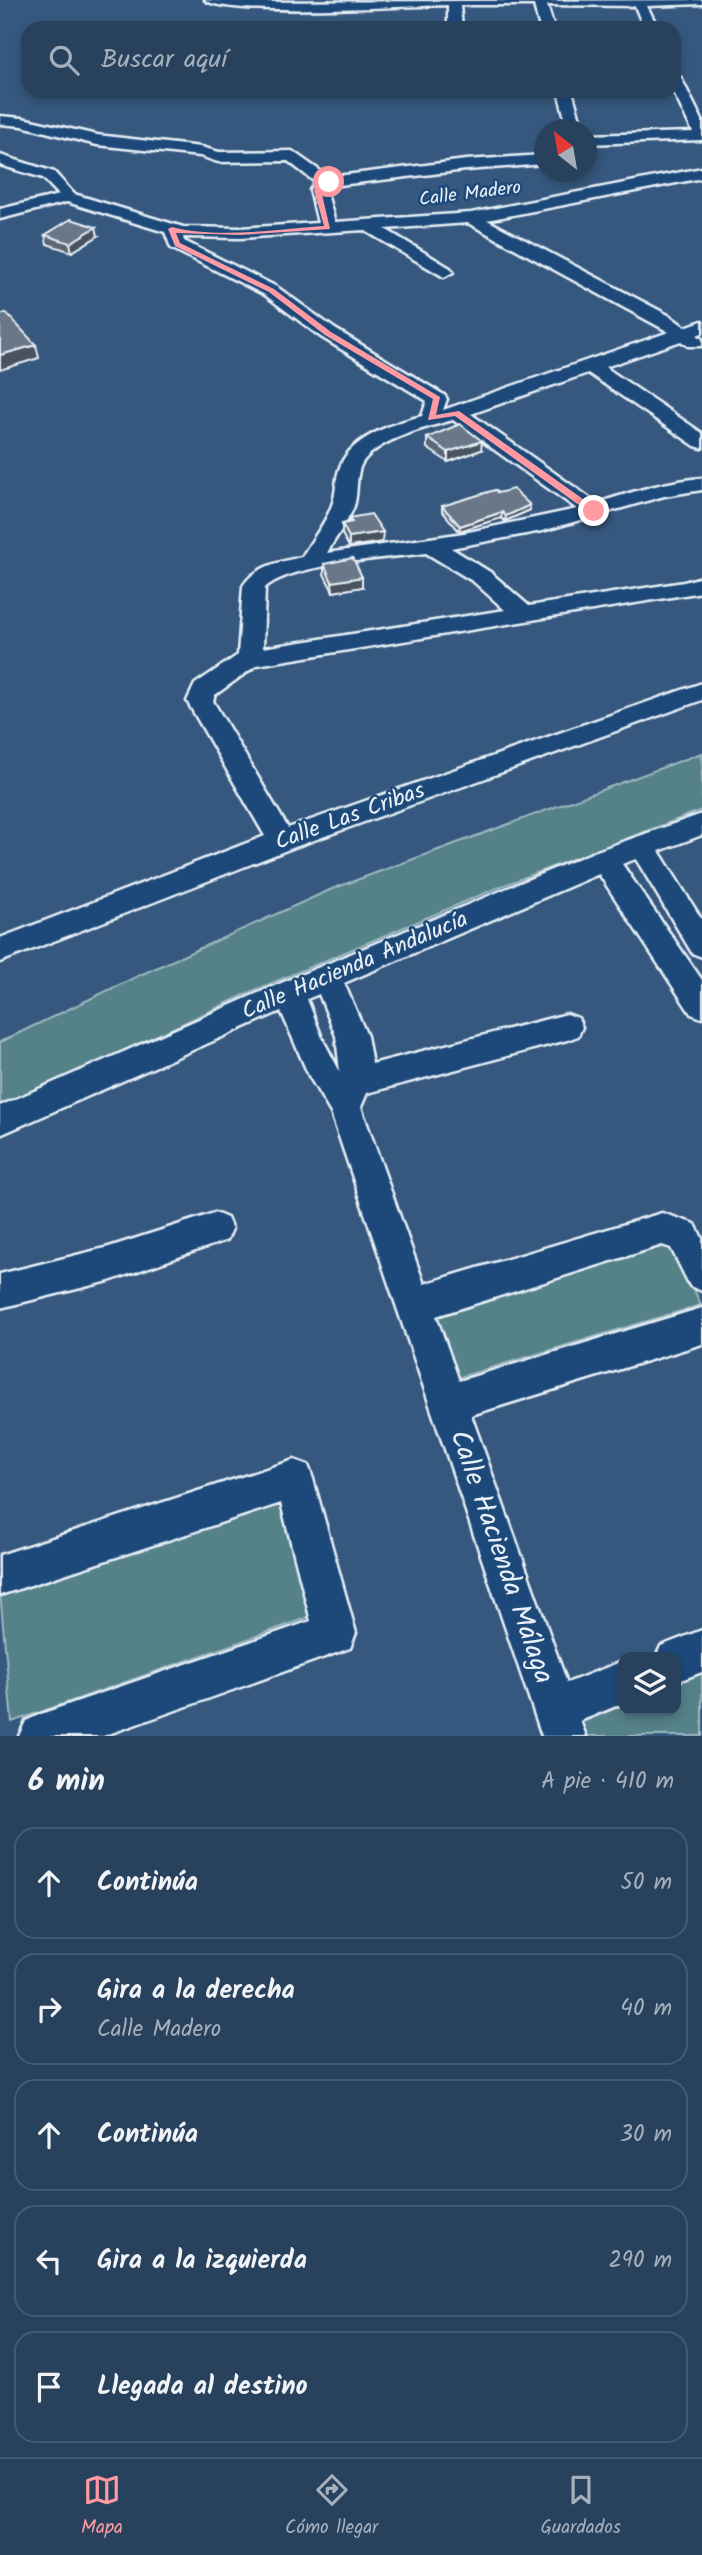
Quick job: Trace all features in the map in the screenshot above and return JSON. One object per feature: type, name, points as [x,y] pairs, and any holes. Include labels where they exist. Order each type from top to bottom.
[{"type":"street","points":[[211,0],[254,6],[454,1],[639,1],[699,5]]},
{"type":"street","points":[[454,1],[455,21]]},
{"type":"street","points":[[539,1],[545,21]]},
{"type":"street","points":[[639,1],[648,21]]},
{"type":"street","points":[[597,140],[702,135],[682,95],[702,95]]},
{"type":"street","points":[[567,98],[573,119]]},
{"type":"street","points":[[0,120],[22,122],[97,140],[201,152],[218,157],[292,156],[326,183]]},
{"type":"street","points":[[0,160],[54,176],[68,197],[0,214]]},
{"type":"street","points":[[328,228],[318,190],[326,183],[466,165],[534,160]]},
{"type":"street","name":"Calle Madero","points":[[68,197],[182,232],[240,233],[471,218],[702,173]]},
{"type":"street","points":[[471,218],[664,320],[702,347]]},
{"type":"street","points":[[368,225],[444,272]]},
{"type":"street","points":[[172,229],[177,244],[271,291],[328,333],[437,399],[431,418]]},
{"type":"street","points":[[309,564],[343,506],[350,467],[356,456],[379,440],[431,418],[456,413],[702,327]]},
{"type":"street","points":[[590,366],[702,442]]},
{"type":"street","points":[[456,413],[594,511]]},
{"type":"street","points":[[250,658],[254,586],[257,581],[273,572],[431,546],[594,511],[643,493],[702,484]]},
{"type":"street","points":[[431,546],[482,577],[525,615]]},
{"type":"street","points":[[282,841],[200,701],[204,690],[250,658],[459,622],[525,615],[688,589],[702,584]]},
{"type":"street","name":"Calle Las Cribas","points":[[0,950],[282,841],[702,691]]},
{"type":"street","name":"Calle Hacienda Andalucía","points":[[3,1119],[290,993],[604,860],[702,824]]},
{"type":"street","points":[[643,847],[702,946],[670,958]]},
{"type":"street","points":[[604,860],[701,1001]]},
{"type":"street","name":"Calle Hacienda Málaga","points":[[326,978],[350,1025],[355,1049],[344,1093]]},
{"type":"street","name":"Calle Hacienda Málaga","points":[[290,993],[316,1058],[344,1093],[414,1305],[559,1723],[618,1685]]},
{"type":"street","points":[[344,1093],[567,1027]]},
{"type":"street","points":[[316,1058],[355,1049]]},
{"type":"street","points":[[0,1291],[49,1282],[134,1258],[215,1229]]},
{"type":"street","points":[[414,1305],[662,1229],[683,1236],[702,1274]]},
{"type":"street","name":"Calle Hacienda Málaga","points":[[448,1404],[702,1326]]},
{"type":"street","points":[[0,1575],[294,1479],[335,1633],[41,1736]]},
{"type":"street","points":[[681,1659],[702,1651]]},
{"type":"green space","points":[[702,753],[702,810],[502,886],[253,991],[0,1108],[0,1042],[138,976],[332,889]]},
{"type":"green space","points":[[672,1241],[701,1305],[450,1380],[430,1314]]},
{"type":"green space","points":[[282,1498],[316,1615],[12,1722],[0,1593]]},
{"type":"green space","points":[[702,1673],[702,1736],[578,1736],[573,1726],[618,1707],[618,1715],[681,1715],[681,1681]]},
{"type":"building","points":[[71,219],[96,227],[70,243],[45,235]]},
{"type":"building","points":[[6,313],[36,345],[0,355],[0,315]]},
{"type":"building","points":[[460,424],[482,441],[448,452],[427,438]]},
{"type":"building","points":[[513,489],[530,505],[506,516],[502,512],[460,526],[442,506],[495,490],[498,493]]},
{"type":"building","points":[[371,514],[383,532],[349,537],[342,524],[352,522],[349,518]]},
{"type":"building","points":[[353,558],[362,577],[332,582],[324,564]]},
{"type":"route","points":[[329,182],[320,185],[318,190],[328,228],[240,233],[182,232],[172,229],[177,244],[271,291],[328,333],[437,399],[431,418],[456,413],[594,511]]}]
